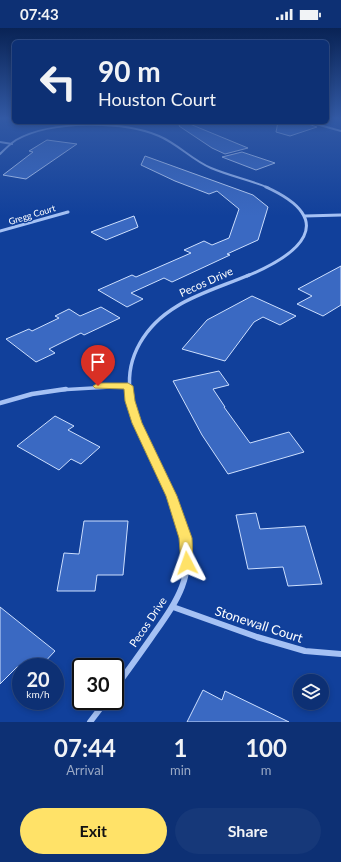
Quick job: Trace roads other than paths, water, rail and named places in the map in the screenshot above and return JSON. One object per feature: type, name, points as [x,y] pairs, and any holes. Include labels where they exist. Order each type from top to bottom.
[{"type":"street","points":[[183,151],[201,164],[279,193],[300,208],[305,216],[341,215]]},
{"type":"street","name":"Gregg Court","points":[[0,231],[68,212]]},
{"type":"street","name":"Pecos Drive","points":[[124,675],[173,607],[183,586],[187,563],[186,538],[172,496],[137,423],[130,401],[128,372],[134,356],[149,330],[162,317],[197,296],[260,270],[287,257],[296,250],[305,236],[307,222],[305,216]]},
{"type":"street","points":[[0,403],[37,392],[58,388],[83,386],[128,386]]},
{"type":"street","name":"Stonewall Court","points":[[173,607],[257,637],[305,651],[341,654]]},
{"type":"street","points":[[90,722],[99,710]]}]
